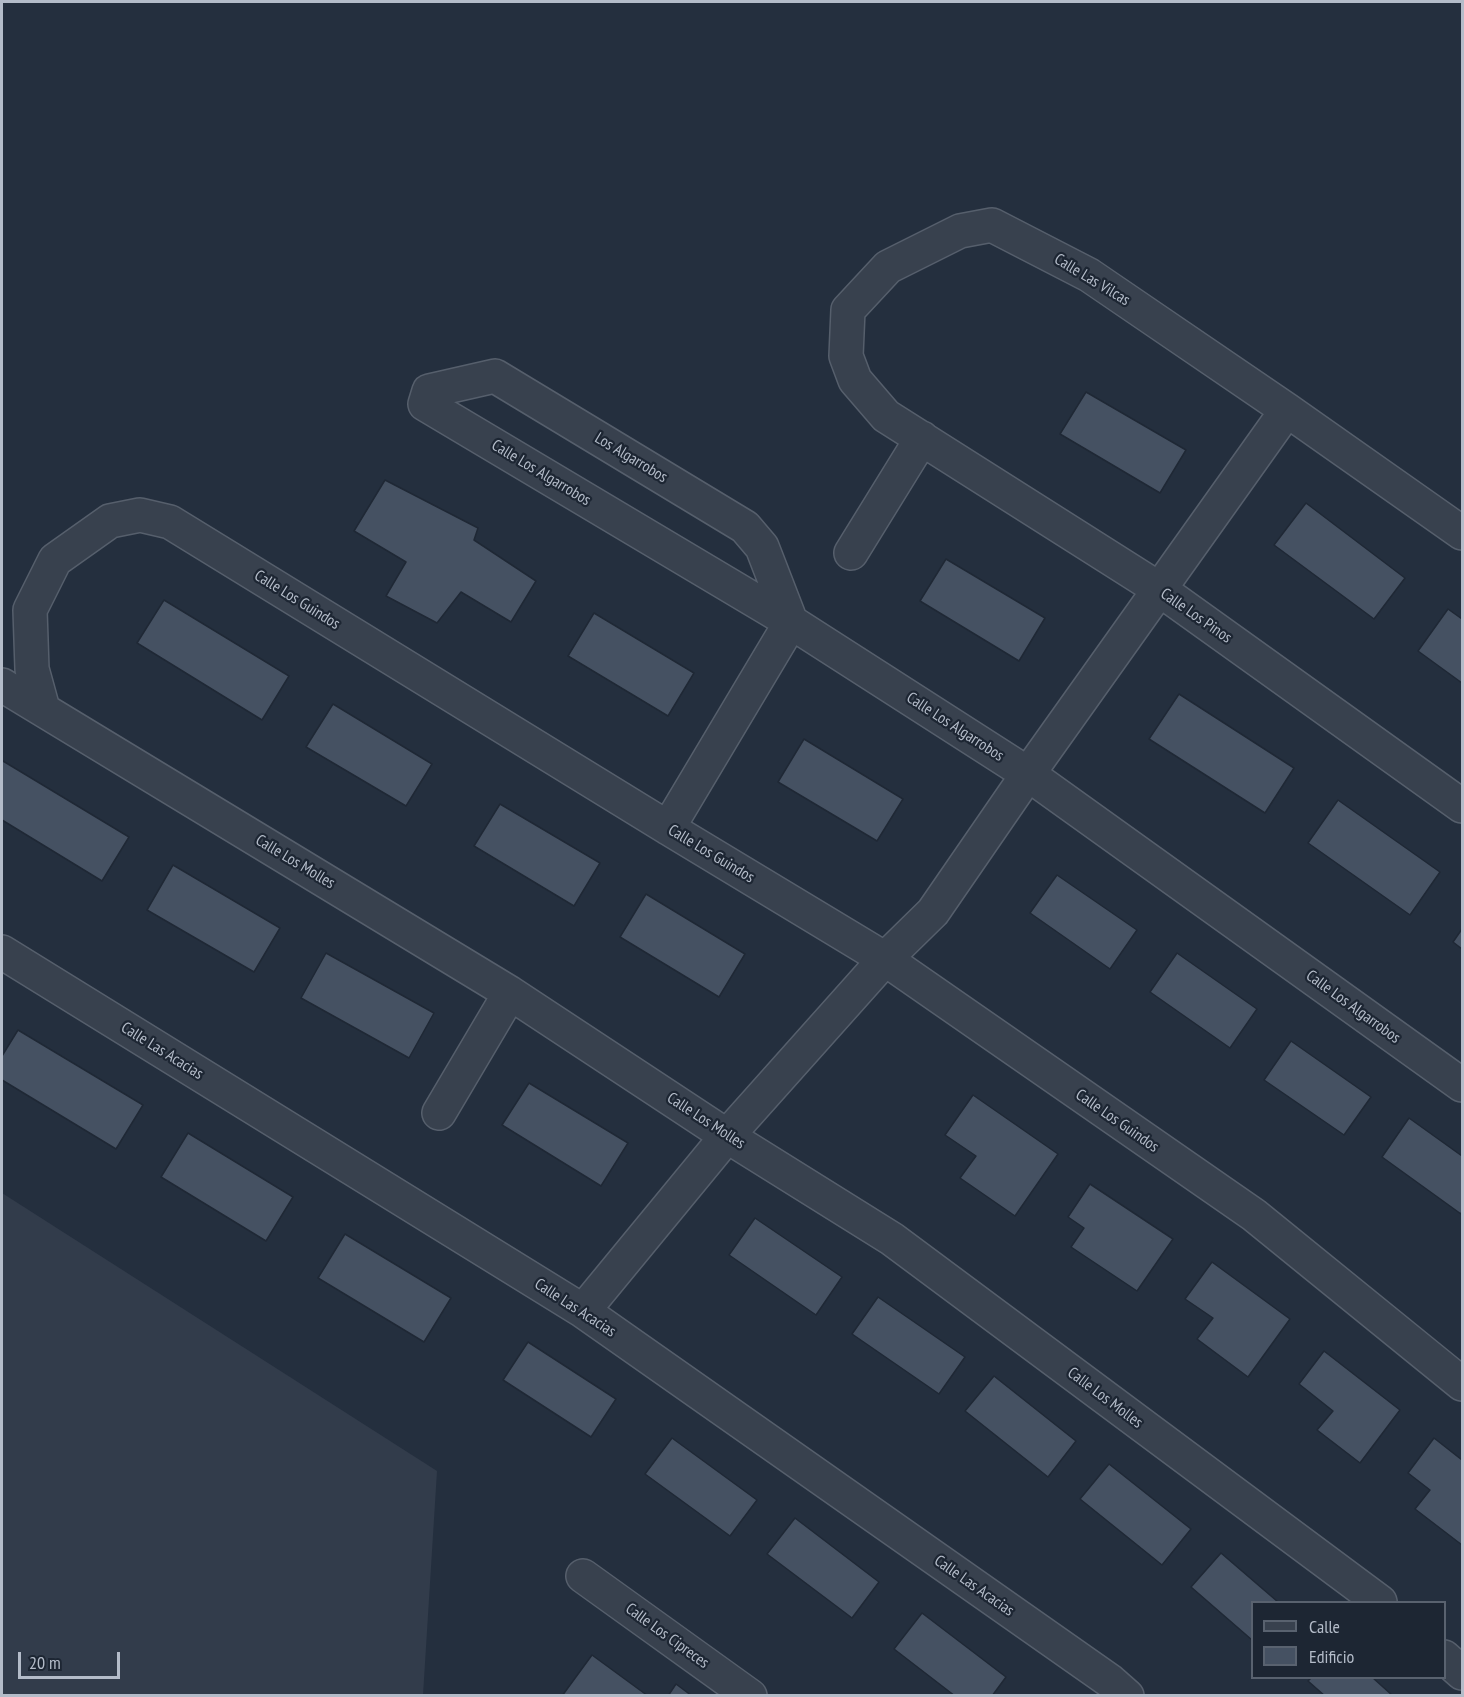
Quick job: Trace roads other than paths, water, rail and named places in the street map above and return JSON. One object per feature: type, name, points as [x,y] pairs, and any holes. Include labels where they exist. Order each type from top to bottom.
[{"type":"street","name":"Calle Las Vilcas","points":[[922,438],[886,416],[855,380],[846,356],[848,310],[888,267],[960,231],[992,225],[1089,275],[1462,533]]},
{"type":"street","name":"Los Algarrobos","points":[[425,404],[429,391],[495,376],[745,527],[762,547],[791,622]]},
{"type":"street","name":"Calle Los Algarrobos","points":[[425,404],[791,622],[1028,774],[1462,1085]]},
{"type":"street","points":[[583,1311],[727,1136],[885,959],[933,912],[1028,774],[1287,410]]},
{"type":"street","points":[[851,553],[922,438]]},
{"type":"street","name":"Calle Los Pinos","points":[[922,438],[1159,589],[1462,806]]},
{"type":"street","name":"Calle Los Guindos","points":[[43,709],[32,669],[30,610],[55,560],[110,521],[140,515],[170,522],[885,959],[1254,1215],[1462,1384]]},
{"type":"street","points":[[668,828],[791,622]]},
{"type":"street","name":"Calle Los Molles","points":[[2,685],[510,993],[727,1136],[892,1239],[1379,1601]]},
{"type":"street","name":"Calle Las Acacias","points":[[2,952],[583,1311],[1127,1695]]},
{"type":"street","points":[[439,1113],[510,993]]},
{"type":"street","name":"Calle Los Cipreces","points":[[583,1576],[750,1695]]},
{"type":"street","points":[[1446,1659],[1462,1673]]}]
